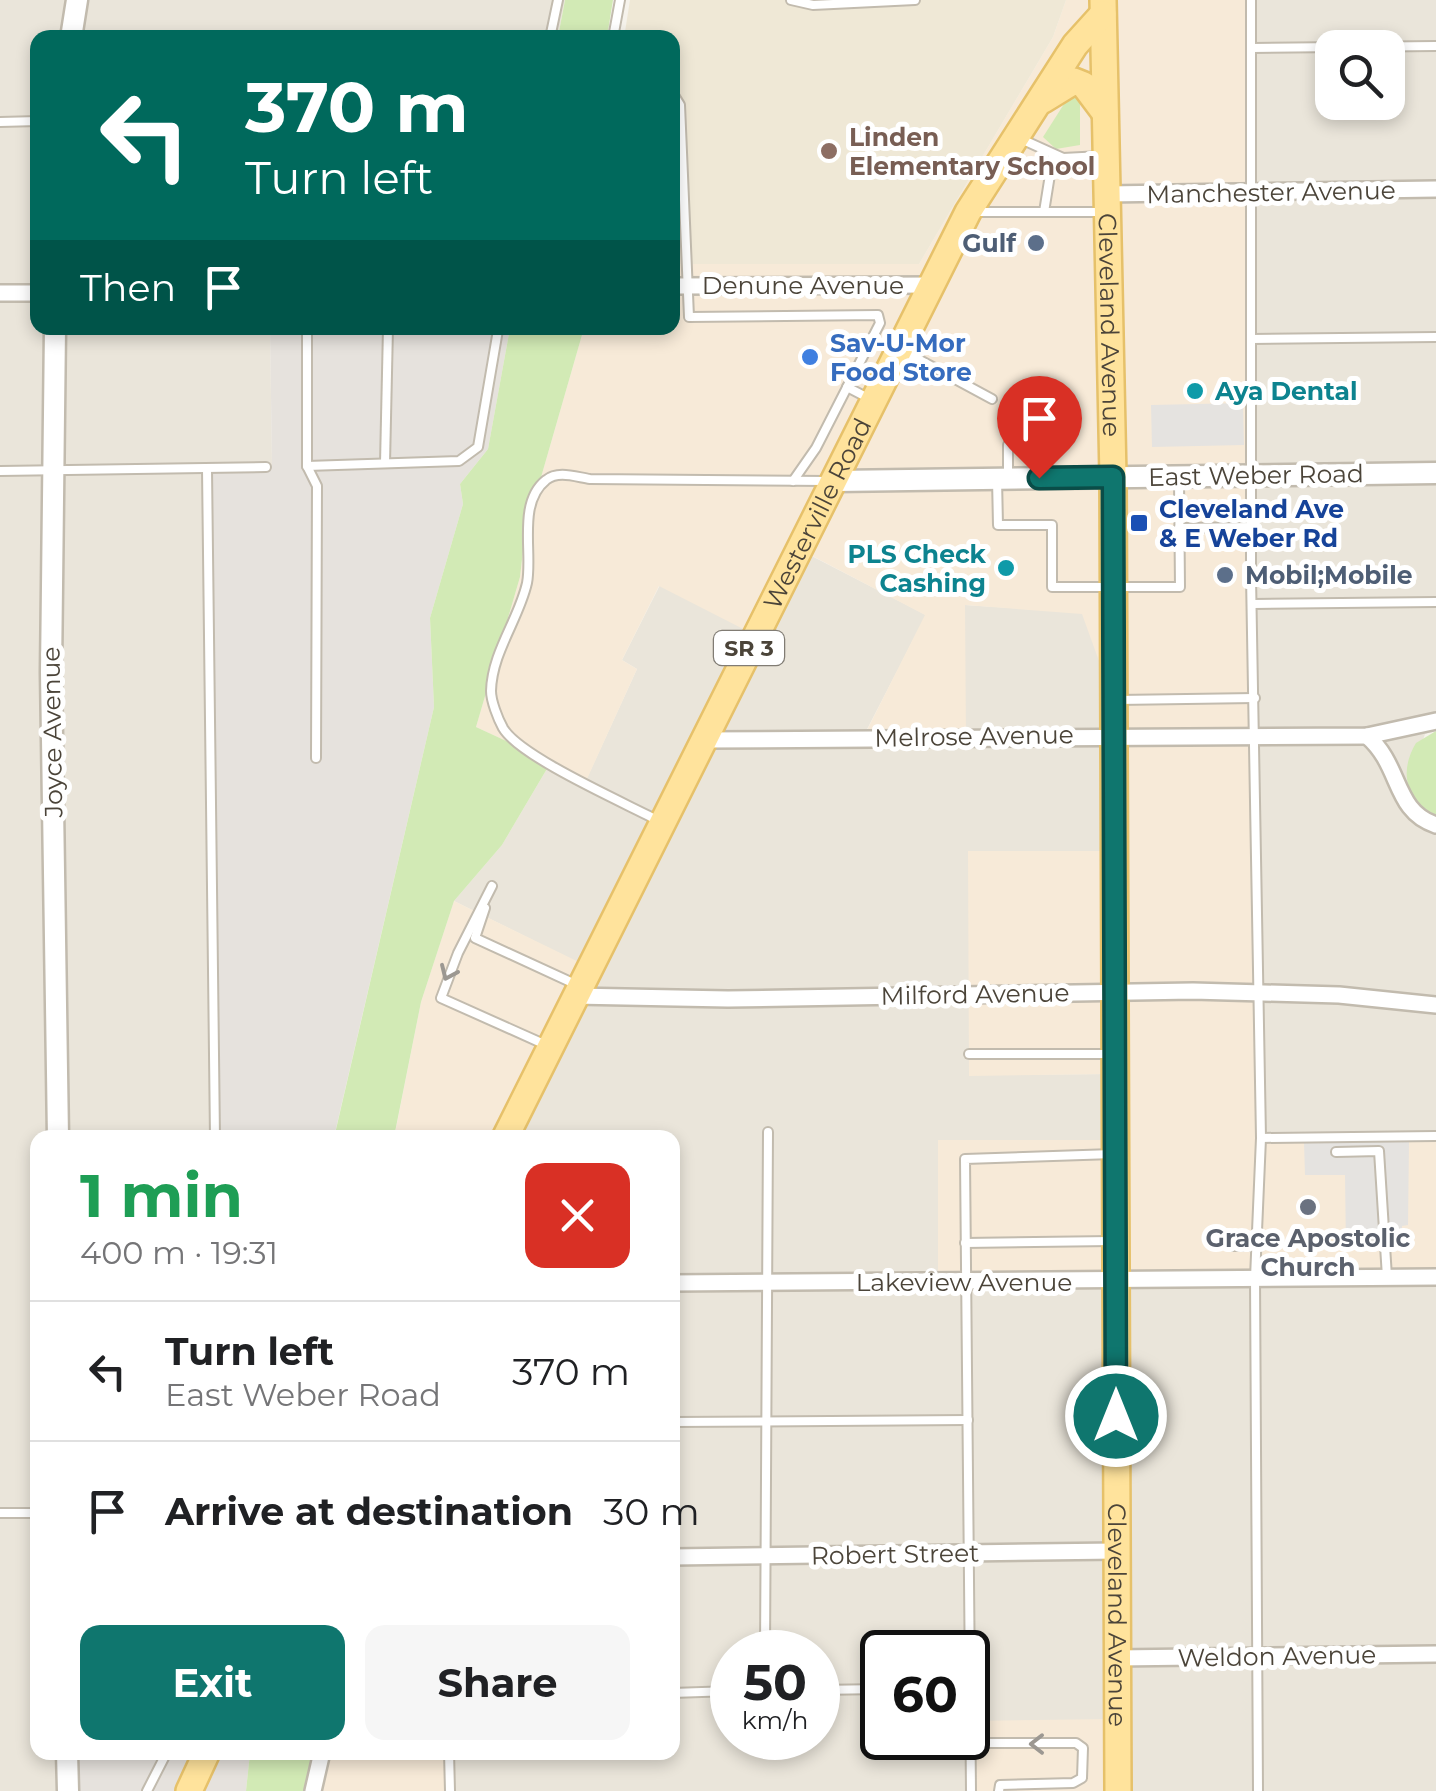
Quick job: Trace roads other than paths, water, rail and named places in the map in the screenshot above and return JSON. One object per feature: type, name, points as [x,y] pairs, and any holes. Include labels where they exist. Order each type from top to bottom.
[{"type":"main road","name":"Westerville Road","points":[[509,1130],[837,463],[876,402],[968,212],[1014,136],[1103,7]]},
{"type":"main road","name":"Cleveland Avenue","points":[[1103,7],[1113,477],[1118,1791]]},
{"type":"main road","points":[[1036,106],[1061,85],[1074,82],[1084,85],[1105,113]]},
{"type":"main road","points":[[190,1791],[204,1760]]},
{"type":"street","points":[[72,30],[76,0]]},
{"type":"street","name":"Manchester Avenue","points":[[1107,202],[1251,192],[1436,190]]},
{"type":"street","name":"Denune Avenue","points":[[680,286],[934,285]]},
{"type":"street","points":[[0,294],[30,293]]},
{"type":"street","name":"Joyce Avenue","points":[[55,335],[51,672],[58,1130]]},
{"type":"street","name":"East Weber Road","points":[[837,463],[1003,478],[1436,473]]},
{"type":"street","name":"Melrose Avenue","points":[[701,740],[1367,736],[1436,721]]},
{"type":"street","points":[[1367,736],[1390,760],[1409,808],[1436,825]]},
{"type":"street","name":"Milford Avenue","points":[[576,991],[728,999],[1259,992],[1436,1005]]},
{"type":"street","name":"Lakeview Avenue","points":[[680,1283],[966,1284],[1436,1277]]},
{"type":"street","name":"Robert Street","points":[[680,1557],[1117,1551]]},
{"type":"street","name":"Weldon Avenue","points":[[1117,1658],[1436,1654]]},
{"type":"street","points":[[67,1760],[68,1791]]},
{"type":"street","points":[[313,1791],[320,1760]]},
{"type":"lane","points":[[552,30],[558,0]]},
{"type":"lane","points":[[614,30],[620,0]]},
{"type":"lane","points":[[791,0],[814,6],[915,0]]},
{"type":"lane","points":[[1250,0],[1252,527],[1262,1138],[1255,1278],[1258,1791]]},
{"type":"lane","points":[[1252,48],[1436,46]]},
{"type":"lane","points":[[680,105],[680,286],[689,318],[878,315],[880,323],[816,448],[793,480]]},
{"type":"lane","points":[[0,122],[30,121]]},
{"type":"lane","points":[[1014,136],[1052,156],[1106,156]]},
{"type":"lane","points":[[1044,212],[1052,156]]},
{"type":"lane","points":[[968,212],[1044,212],[1107,202]]},
{"type":"lane","points":[[307,335],[307,466],[318,486],[316,758]]},
{"type":"lane","points":[[385,463],[388,335]]},
{"type":"lane","points":[[307,466],[458,461],[478,447],[497,335]]},
{"type":"lane","points":[[1251,339],[1436,336]]},
{"type":"lane","points":[[902,350],[992,399]]},
{"type":"lane","points":[[847,387],[876,402]]},
{"type":"lane","points":[[1008,445],[998,525],[1052,526],[1052,587],[1180,588],[1180,476]]},
{"type":"lane","points":[[816,448],[837,463]]},
{"type":"lane","points":[[661,822],[531,753],[504,730],[491,693],[507,628],[527,584],[529,520],[536,494],[546,480],[560,474],[590,479],[793,480],[837,463]]},
{"type":"lane","points":[[0,471],[266,468]]},
{"type":"lane","points":[[207,469],[215,1130]]},
{"type":"lane","points":[[1179,528],[1252,527]]},
{"type":"lane","points":[[1253,604],[1436,602]]},
{"type":"lane","points":[[1114,700],[1255,698]]},
{"type":"lane","points":[[549,1046],[441,998],[458,952],[492,886],[476,938],[576,991]]},
{"type":"lane","points":[[969,1054],[1115,1054]]},
{"type":"lane","points":[[765,1630],[768,1132]]},
{"type":"lane","points":[[1262,1138],[1436,1136]]},
{"type":"lane","points":[[1336,1152],[1379,1152],[1387,1277]]},
{"type":"lane","points":[[970,1630],[965,1159],[1115,1154]]},
{"type":"lane","points":[[965,1244],[1116,1241]]},
{"type":"lane","points":[[1229,1246],[1259,1246]]},
{"type":"lane","points":[[680,1422],[968,1420]]},
{"type":"lane","points":[[0,1513],[30,1513]]},
{"type":"lane","points":[[680,1692],[710,1691]]},
{"type":"lane","points":[[990,1743],[1076,1743],[1083,1748],[1082,1778],[1073,1783],[1000,1785],[999,1791]]},
{"type":"lane","points":[[146,1791],[163,1760]]},
{"type":"lane","points":[[450,1760],[450,1791]]},
{"type":"lane","points":[[972,1760],[972,1791]]},
{"type":"place","name":"Linden Elementary School","points":[[829,151]]},
{"type":"place","name":"Gulf","points":[[1036,243]]},
{"type":"place","name":"Sav-U-Mor Food Store","points":[[810,357]]},
{"type":"place","name":"Aya Dental","points":[[1195,391]]},
{"type":"place","name":"Cleveland Ave & E Weber Rd","points":[[1139,523]]},
{"type":"place","name":"PLS Check Cashing","points":[[1006,568]]},
{"type":"place","name":"Mobil;Mobile","points":[[1225,575]]},
{"type":"place","name":"Grace Apostolic Church","points":[[1308,1207]]}]
